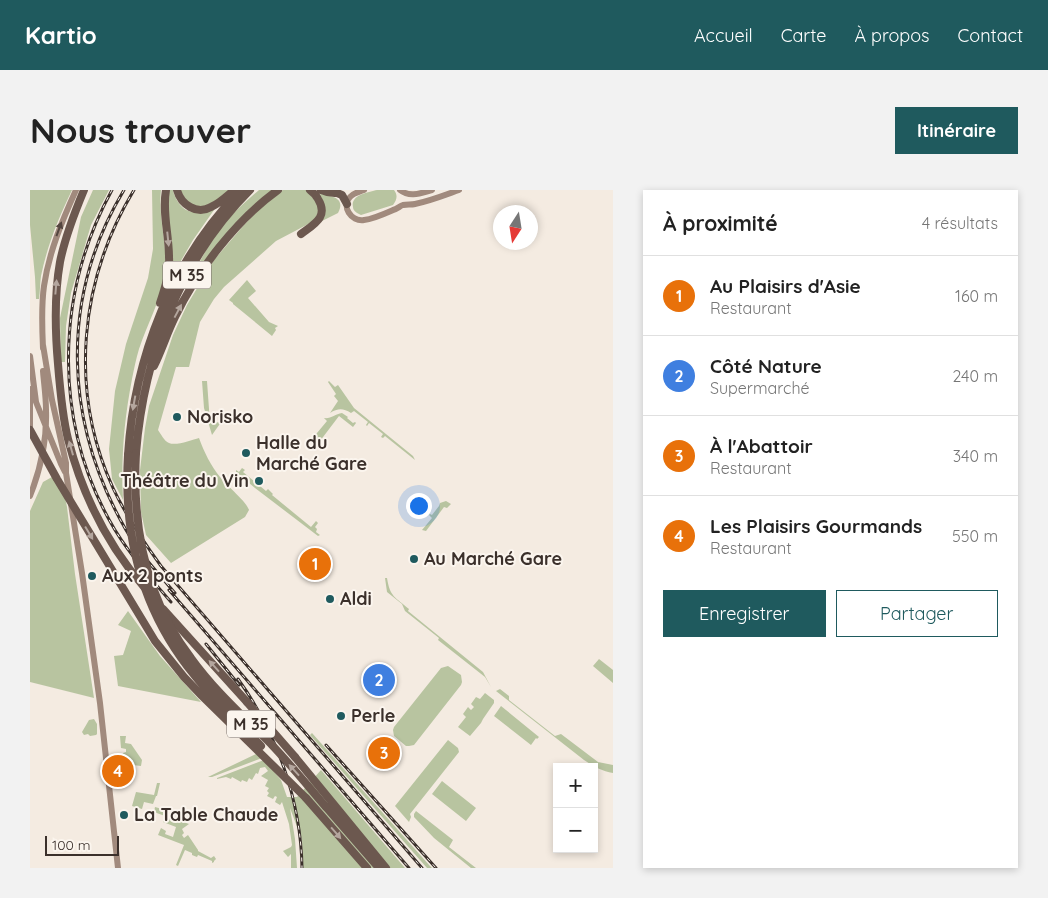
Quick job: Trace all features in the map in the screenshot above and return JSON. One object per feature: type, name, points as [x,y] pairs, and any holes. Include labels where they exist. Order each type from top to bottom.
[{"type":"highway","points":[[84,190],[64,244],[57,278],[55,308],[58,365],[65,421],[77,471],[86,495],[117,552],[131,571],[295,757],[386,868]]},
{"type":"highway","points":[[149,344],[169,271],[170,258],[165,211],[166,190]]},
{"type":"highway","points":[[178,190],[181,199],[187,206],[202,210],[211,208],[234,190]]},
{"type":"highway","name":"M 35","points":[[132,454],[133,410],[145,356],[168,296],[181,271],[217,215],[241,190]]},
{"type":"highway","name":"M 35","points":[[250,190],[209,239],[184,280],[162,328],[149,374],[132,454],[127,490],[128,518],[136,559],[147,596],[156,614],[175,641],[195,676],[289,775],[306,798],[366,868]]},
{"type":"highway","points":[[149,374],[176,316],[216,251],[261,203],[278,190]]},
{"type":"highway","points":[[302,234],[317,221],[321,214],[322,206],[310,190]]},
{"type":"highway","points":[[321,190],[327,192],[334,191],[344,198],[347,204]]},
{"type":"highway","points":[[30,429],[57,478],[155,641],[202,696],[306,798]]},
{"type":"highway","name":"M 35","points":[[175,641],[222,695],[272,745],[379,868]]},
{"type":"main road","points":[[30,496],[39,472],[46,425],[42,305],[46,273],[59,228],[76,190]]},
{"type":"main road","points":[[364,190],[352,194],[347,204],[348,211],[355,219],[361,220],[404,205],[417,204],[460,190]]},
{"type":"main road","points":[[398,208],[402,197],[400,190]]},
{"type":"main road","points":[[400,190],[412,195],[432,190]]},
{"type":"main road","points":[[42,345],[66,463],[82,573],[100,703],[118,868]]},
{"type":"main road","points":[[30,356],[30,429]]},
{"type":"main road","points":[[30,366],[36,402],[66,473]]},
{"type":"main road","points":[[44,446],[46,444],[53,444]]},
{"type":"green space","points":[[30,190],[72,190],[50,243],[41,276],[39,299],[36,299],[30,225]]},
{"type":"green space","points":[[93,190],[109,190],[91,225],[71,293],[66,326],[65,362],[61,362],[60,318],[81,217]]},
{"type":"green space","points":[[152,190],[161,190],[160,200],[166,264],[163,284],[139,349],[132,379],[124,439],[122,469],[123,500],[112,479],[109,449],[115,391],[126,344],[148,278],[153,249]]},
{"type":"green space","points":[[167,190],[173,190],[176,198],[186,210],[194,212],[214,210],[193,240],[171,278]]},
{"type":"green space","points":[[180,190],[229,190],[218,200],[202,207],[188,204]]},
{"type":"green space","points":[[259,190],[273,190],[255,205],[178,306],[198,264],[216,235],[231,216]]},
{"type":"green space","points":[[283,190],[307,190],[319,206],[319,212],[314,221],[276,241],[224,287],[214,299],[200,322],[189,367],[176,367],[158,430],[166,441],[172,444],[199,438],[208,459],[217,473],[245,503],[249,510],[245,517],[171,563],[146,535],[141,512],[140,470],[149,406],[173,335],[187,305],[214,260],[266,202]]},
{"type":"green space","points":[[377,190],[394,190],[396,198],[393,205],[361,215],[354,211],[353,203],[357,197]]},
{"type":"green space","points":[[319,195],[337,199],[340,208],[338,213],[320,222]]},
{"type":"green space","points":[[247,280],[256,291],[248,298],[269,322],[278,326],[275,328],[276,330],[272,336],[229,300]]},
{"type":"green space","points":[[202,381],[207,381],[210,423],[221,422],[221,418],[224,418],[212,435],[204,408]]},
{"type":"green space","points":[[329,381],[335,387],[338,385],[354,408],[413,456],[415,460],[385,436],[381,437],[383,434],[369,423],[367,426],[368,422],[354,411],[351,413],[340,409],[330,413],[338,401],[334,396],[336,394]]},
{"type":"green space","points":[[342,413],[353,423],[356,423],[353,427],[339,416],[320,441],[309,439],[309,437],[312,439],[327,421],[324,418]]},
{"type":"green space","points":[[242,468],[245,470],[243,472],[266,491],[268,489],[272,495],[311,527],[316,521],[318,523],[315,527],[317,529],[316,532],[320,535],[318,536],[236,472],[236,470],[239,472]]},
{"type":"green space","points":[[52,477],[61,478],[67,507],[94,698],[30,682],[30,511],[43,482]]},
{"type":"green space","points":[[446,501],[451,504],[447,508],[444,507],[426,531],[422,530],[432,518],[429,515],[432,515],[440,503]]},
{"type":"green space","points":[[385,578],[387,578],[392,593],[409,609],[408,611],[483,672],[491,687],[485,677],[405,611],[402,604],[387,592]]},
{"type":"green space","points":[[128,611],[160,656],[201,702],[118,686],[114,656],[123,655],[131,631],[118,625]]},
{"type":"green space","points":[[599,659],[613,670],[613,683],[593,666]]},
{"type":"green space","points":[[448,666],[461,675],[461,685],[414,745],[406,746],[394,736],[394,727],[441,668]]},
{"type":"green space","points":[[500,689],[509,696],[509,700],[555,736],[561,734],[598,762],[613,765],[613,773],[598,768],[598,763],[589,763],[584,760],[496,691]]},
{"type":"green space","points":[[485,693],[494,700],[494,703],[470,736],[458,727],[466,717],[463,714],[468,707],[471,710],[474,707],[471,704],[476,697],[480,699]]},
{"type":"green space","points":[[501,706],[539,737],[531,745],[494,716]]},
{"type":"green space","points":[[94,719],[97,724],[97,734],[84,735],[82,732],[89,720]]},
{"type":"green space","points":[[312,733],[432,868],[427,868],[310,735]]},
{"type":"green space","points":[[120,736],[126,736],[125,743],[131,744],[142,760],[141,766],[133,765],[133,760],[124,758],[123,753],[126,752],[126,749],[121,748]]},
{"type":"green space","points":[[448,740],[458,748],[459,752],[410,814],[409,822],[395,806]]},
{"type":"green space","points":[[258,753],[262,758],[208,777]]},
{"type":"green space","points":[[264,760],[281,780],[287,797],[297,797],[321,770],[405,868],[303,868],[302,840],[290,808],[297,868],[291,868],[291,854],[288,857],[283,851],[292,845],[289,824],[282,802],[280,805],[275,802],[277,797],[275,796],[273,799],[267,796],[269,788],[265,786],[268,780],[261,776],[268,771],[265,767],[260,768],[258,774],[256,773],[252,780],[249,778],[247,782],[242,780],[241,782],[232,777],[231,779],[226,777],[217,779]]},
{"type":"green space","points":[[442,781],[476,808],[466,821],[432,794]]},
{"type":"green space","points":[[157,783],[160,783],[153,804],[144,802],[142,809],[132,806],[136,792],[154,795]]},
{"type":"green space","points":[[155,807],[169,811],[166,816],[189,824],[182,829],[184,833],[182,835],[184,838],[188,835],[198,851],[211,858],[214,856],[216,859],[214,862],[212,863],[212,861],[198,855],[197,857],[192,855],[192,853],[185,850],[178,866],[176,865],[184,845],[158,835],[161,828],[166,831],[165,834],[173,837],[176,827],[163,822],[165,816],[154,812]]},
{"type":"green space","points":[[416,811],[453,840],[449,847],[476,868],[471,868],[434,838],[414,817]]},
{"type":"railway","points":[[112,190],[93,231],[79,273],[71,317],[68,361],[72,405],[80,448],[95,490],[115,530],[141,567],[171,602]]},
{"type":"railway","points":[[124,190],[103,231],[88,274],[80,317],[77,360],[81,403],[90,446],[105,489],[137,547],[175,593]]},
{"type":"railway","points":[[134,190],[116,225],[101,261],[86,337],[86,375],[90,413],[99,451],[113,488],[135,528],[161,566],[422,868]]},
{"type":"railway","points":[[169,590],[409,868]]},
{"type":"railway","points":[[206,644],[239,685]]},
{"type":"railway","points":[[238,679],[264,722],[284,769],[292,793],[297,818],[302,868]]},
{"type":"railway","points":[[326,745],[436,868]]},
{"type":"place","name":"Norisko","points":[[177,417]]},
{"type":"place","name":"Halle du Marché Gare","points":[[246,453]]},
{"type":"place","name":"Théâtre du Vin","points":[[259,481]]},
{"type":"place","name":"Au Marché Gare","points":[[414,559]]},
{"type":"place","name":"Au Plaisirs d'Asie","points":[[315,564]]},
{"type":"place","name":"Aux 2 ponts","points":[[92,576]]},
{"type":"place","name":"Aldi","points":[[330,599]]},
{"type":"place","name":"Côté Nature","points":[[379,680]]},
{"type":"place","name":"Perle","points":[[341,716]]},
{"type":"place","name":"À l'Abattoir","points":[[384,753]]},
{"type":"place","name":"Les Plaisirs Gourmands","points":[[118,771]]},
{"type":"place","name":"La Table Chaude","points":[[124,815]]}]
